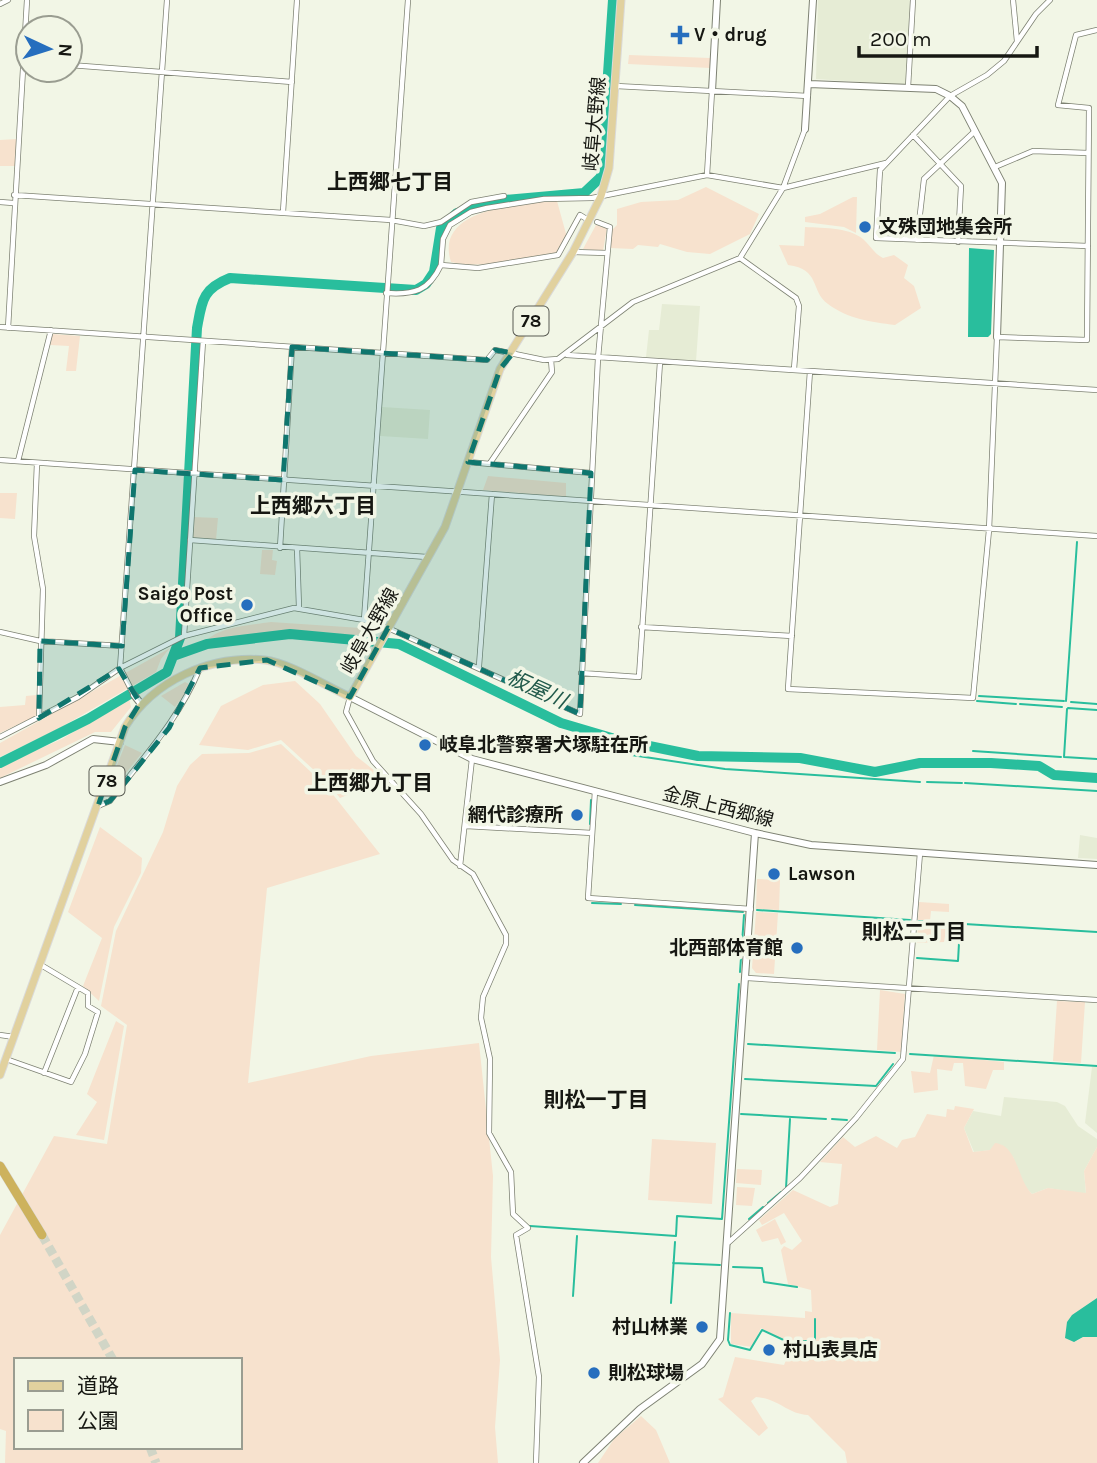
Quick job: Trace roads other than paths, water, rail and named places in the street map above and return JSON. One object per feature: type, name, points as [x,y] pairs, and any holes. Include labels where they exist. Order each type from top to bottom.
[{"type":"highway","points":[[0,1166],[42,1235]]},
{"type":"main road","name":"岐阜大野線","points":[[0,1075],[120,742],[141,704],[167,684],[200,668],[216,663],[267,660],[350,697],[431,557],[458,490],[500,369],[513,353],[573,252],[601,196],[609,168],[621,0]]},
{"type":"street","points":[[0,4],[8,0]]},
{"type":"street","points":[[141,704],[120,668],[167,0]]},
{"type":"street","points":[[283,212],[297,0]]},
{"type":"street","points":[[364,620],[408,0]]},
{"type":"street","points":[[707,175],[717,0]]},
{"type":"street","points":[[0,327],[487,360],[495,349],[551,360],[566,355],[600,325],[657,290],[740,258],[783,188],[805,129],[813,0]]},
{"type":"street","points":[[908,88],[913,0]]},
{"type":"street","points":[[1013,0],[1017,41]]},
{"type":"street","points":[[1051,0],[1036,14],[994,70],[950,96],[880,170],[876,238],[1088,246]]},
{"type":"street","points":[[997,337],[1087,340],[1089,108],[1058,105],[1076,35],[1097,30]]},
{"type":"street","points":[[84,66],[292,82]]},
{"type":"street","points":[[8,328],[13,203],[24,84]]},
{"type":"street","points":[[809,84],[941,90],[962,106],[995,167],[1002,188],[989,530],[974,698],[789,689],[810,371]]},
{"type":"street","points":[[615,86],[808,96]]},
{"type":"street","points":[[917,240],[921,185],[941,162],[975,131]]},
{"type":"street","points":[[913,135],[961,186],[958,242]]},
{"type":"street","points":[[995,167],[1033,151],[1088,153]]},
{"type":"street","points":[[386,293],[417,293],[429,286],[441,265],[445,230],[458,218],[471,212],[544,199],[601,196],[707,175],[783,188],[886,163]]},
{"type":"street","points":[[14,195],[391,220],[424,226],[441,222],[471,202],[504,196]]},
{"type":"street","points":[[0,202],[13,203]]},
{"type":"street","points":[[441,265],[478,268],[558,255],[580,215],[585,218]]},
{"type":"street","points":[[0,737],[39,718],[120,668],[184,636],[299,608],[364,620],[479,666],[580,715],[600,325],[611,227],[597,222]]},
{"type":"street","points":[[573,252],[607,253]]},
{"type":"street","points":[[740,258],[796,298],[799,306],[794,369]]},
{"type":"street","points":[[18,461],[51,330]]},
{"type":"street","points":[[184,636],[202,341]]},
{"type":"street","points":[[280,548],[292,347]]},
{"type":"street","points":[[566,355],[1097,390]]},
{"type":"street","points":[[490,463],[552,372],[551,360]]},
{"type":"street","points":[[581,673],[639,677],[660,362]]},
{"type":"street","points":[[0,460],[458,490],[799,518],[1097,536]]},
{"type":"street","points":[[468,462],[591,473]]},
{"type":"street","points":[[37,463],[34,536],[43,589],[39,718]]},
{"type":"street","points":[[479,666],[492,494]]},
{"type":"street","points":[[190,540],[431,557]]},
{"type":"street","points":[[297,548],[299,608]]},
{"type":"street","points":[[641,627],[792,636]]},
{"type":"street","points":[[0,632],[40,641],[122,646]]},
{"type":"street","points":[[98,806],[110,801],[169,728],[187,698],[200,668]]},
{"type":"street","points":[[350,697],[346,712],[373,761],[421,814],[439,843],[460,866],[472,874],[506,935],[506,944],[483,997],[481,1018],[490,1059],[489,1133],[511,1172],[513,1214],[528,1228],[516,1235],[539,1377],[536,1463]]},
{"type":"street","name":"金原上西郷線","points":[[350,697],[472,759],[755,833],[811,845],[1097,865]]},
{"type":"street","points":[[0,782],[46,765],[93,739],[120,742]]},
{"type":"street","points":[[460,866],[472,759]]},
{"type":"street","points":[[595,791],[588,898],[751,909]]},
{"type":"street","points":[[466,826],[592,833]]},
{"type":"street","points":[[583,1463],[640,1409],[702,1364],[717,1345],[723,1325],[755,833]]},
{"type":"street","points":[[729,1242],[800,1178],[856,1118],[903,1059],[920,853]]},
{"type":"street","points":[[6,1059],[71,1082],[85,1054],[98,1012],[88,1006],[88,993],[41,965]]},
{"type":"street","points":[[747,978],[1097,1000]]},
{"type":"street","points":[[44,1073],[78,987]]},
{"type":"street","points":[[0,1035],[15,1037]]},
{"type":"waterway","points":[[0,763],[88,719],[167,672],[180,638],[197,328],[202,303],[209,292],[230,278],[416,290],[426,284],[434,272],[441,228],[457,213],[504,200],[584,193],[601,177],[613,0]]},
{"type":"waterway","points":[[1066,701],[1077,542]]},
{"type":"waterway","name":"板屋川","points":[[176,655],[207,644],[290,634],[399,644],[561,723],[615,739],[698,756],[800,758],[875,772],[920,763],[991,763],[1039,766],[1054,775],[1097,778]]},
{"type":"waterway","points":[[979,696],[1064,701]]},
{"type":"waterway","points":[[977,701],[1016,704]]},
{"type":"waterway","points":[[1071,702],[1097,704]]},
{"type":"waterway","points":[[1020,704],[1062,707]]},
{"type":"waterway","points":[[1068,708],[1097,710]]},
{"type":"waterway","points":[[1067,709],[1064,757],[1097,759]]},
{"type":"waterway","points":[[598,750],[725,769],[920,782]]},
{"type":"waterway","points":[[973,751],[1061,757]]},
{"type":"waterway","points":[[927,782],[962,783]]},
{"type":"waterway","points":[[965,783],[1097,791]]},
{"type":"waterway","points":[[590,824],[591,800]]},
{"type":"waterway","points":[[592,903],[621,904]]},
{"type":"waterway","points":[[635,905],[743,912]]},
{"type":"waterway","points":[[757,910],[910,920]]},
{"type":"waterway","points":[[740,972],[744,915]]},
{"type":"waterway","points":[[919,921],[944,923]]},
{"type":"waterway","points":[[948,923],[1097,932]]},
{"type":"waterway","points":[[917,958],[958,961],[960,925]]},
{"type":"waterway","points":[[530,1226],[676,1236],[677,1216],[722,1219],[739,984]]},
{"type":"waterway","points":[[748,1044],[895,1053]]},
{"type":"waterway","points":[[910,1054],[1097,1066]]},
{"type":"waterway","points":[[745,1079],[876,1086],[893,1064]]},
{"type":"waterway","points":[[741,1114],[826,1119]]},
{"type":"waterway","points":[[786,1188],[790,1119]]},
{"type":"waterway","points":[[832,1119],[847,1120]]},
{"type":"waterway","points":[[768,1203],[781,1192]]},
{"type":"waterway","points":[[749,1219],[763,1207]]},
{"type":"waterway","points":[[573,1296],[577,1236]]},
{"type":"waterway","points":[[671,1303],[675,1242]]},
{"type":"waterway","points":[[673,1263],[720,1265]]},
{"type":"waterway","points":[[733,1267],[762,1268],[764,1282],[797,1287]]},
{"type":"waterway","points":[[730,1313],[730,1345],[750,1350],[762,1330],[790,1343],[815,1340],[815,1319]]},
{"type":"tunnel","points":[[42,1235],[112,1358]]},
{"type":"tunnel","points":[[151,1449],[156,1463]]},
{"type":"place","name":"V・drug","points":[[680,35]]},
{"type":"place","name":"文殊団地集会所","points":[[865,227]]},
{"type":"place","name":"Saigo Post Office","points":[[247,605]]},
{"type":"place","name":"岐阜北警察署犬塚駐在所","points":[[425,745]]},
{"type":"place","name":"網代診療所","points":[[577,815]]},
{"type":"place","name":"Lawson","points":[[774,874]]},
{"type":"place","name":"北西部体育館","points":[[797,948]]},
{"type":"place","name":"村山林業","points":[[702,1327]]},
{"type":"place","name":"村山表具店","points":[[769,1350]]},
{"type":"place","name":"則松球場","points":[[594,1373]]},
{"type":"district","name":"上西郷七丁目","points":[[390,182]]},
{"type":"district","name":"上西郷六丁目","points":[[313,506]]},
{"type":"district","name":"上西郷九丁目","points":[[370,783]]},
{"type":"district","name":"則松二丁目","points":[[914,932]]},
{"type":"district","name":"則松一丁目","points":[[596,1100]]}]
